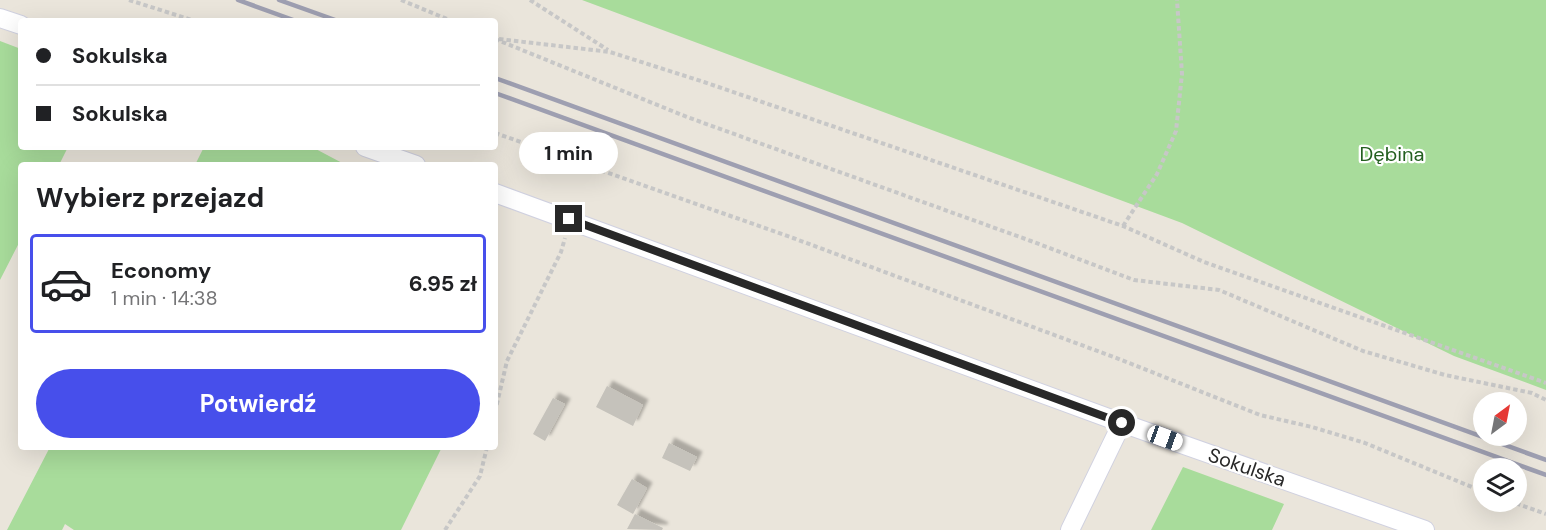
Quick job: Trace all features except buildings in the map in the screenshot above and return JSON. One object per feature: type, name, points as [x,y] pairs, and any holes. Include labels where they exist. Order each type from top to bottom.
[{"type":"street","points":[[0,18],[18,24]]},
{"type":"street","points":[[374,150],[408,162]]},
{"type":"street","name":"Sokulska","points":[[498,194],[1122,423],[1425,530]]},
{"type":"street","points":[[1070,530],[1122,423]]},
{"type":"path","points":[[129,0],[182,18]]},
{"type":"path","points":[[401,0],[446,18]]},
{"type":"path","points":[[530,0],[610,52]]},
{"type":"path","points":[[1123,226],[1157,174],[1176,132],[1182,74],[1177,0]]},
{"type":"path","points":[[498,39],[610,52],[1123,226],[1204,262],[1546,383]]},
{"type":"path","points":[[498,40],[687,117],[1134,280],[1219,291],[1362,351],[1445,375],[1532,393],[1546,400]]},
{"type":"path","points":[[498,134],[804,242],[1119,359],[1260,415],[1365,442],[1473,487]]},
{"type":"path","points":[[498,399],[507,361],[561,252],[569,219]]},
{"type":"path","points":[[445,530],[480,476],[486,450]]},
{"type":"path","points":[[1527,507],[1546,514]]},
{"type":"green space","name":"Dębina","points":[[582,0],[1546,0],[1546,390],[1454,356],[1182,223]]},
{"type":"green space","points":[[0,41],[18,48],[18,150],[66,150],[60,162],[18,162],[18,245],[0,280]]},
{"type":"green space","points":[[202,150],[318,150],[340,162],[196,162]]},
{"type":"green space","points":[[48,450],[441,450],[401,530],[74,530],[65,524],[62,530],[7,530]]},
{"type":"green space","points":[[1183,467],[1284,504],[1272,530],[1151,530]]},
{"type":"railway","points":[[238,0],[288,18]]},
{"type":"railway","points":[[279,0],[330,18]]},
{"type":"railway","points":[[498,79],[1546,460]]},
{"type":"railway","points":[[498,94],[1546,475]]},
{"type":"route","points":[[569,219],[1122,423]]}]
